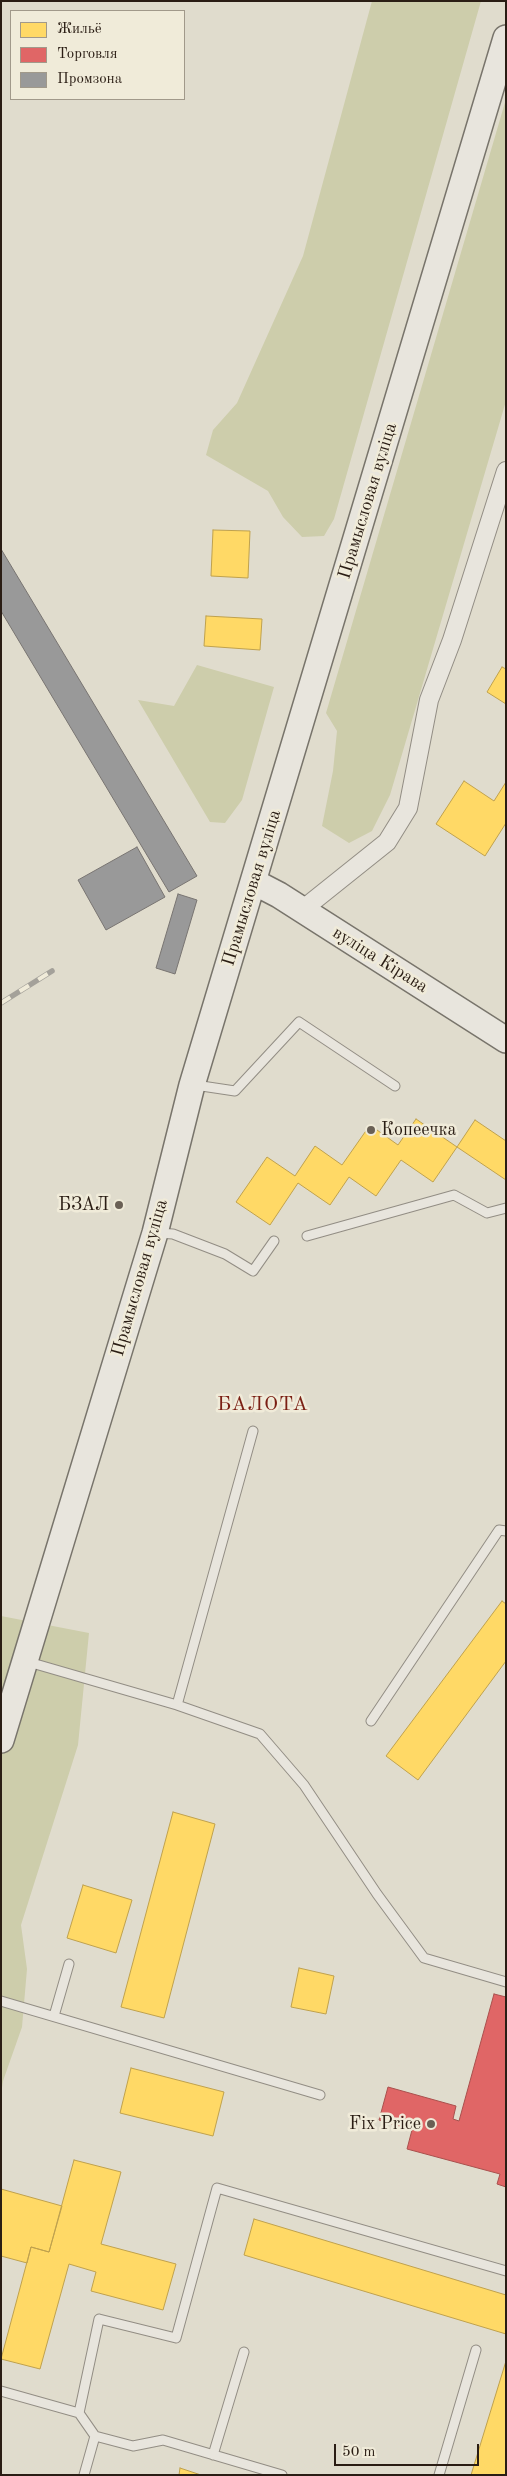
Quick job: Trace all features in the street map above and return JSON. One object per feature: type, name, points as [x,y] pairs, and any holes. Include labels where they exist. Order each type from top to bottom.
[{"type":"main road","name":"Прамысловая вуліца","points":[[1,1740],[155,1233],[192,1085],[494,92],[506,38]]},
{"type":"main road","name":"вуліца Кірава","points":[[254,882],[302,910],[506,1040]]},
{"type":"street","points":[[302,910],[387,842],[408,808],[429,700],[452,640],[506,471]]},
{"type":"lane","points":[[192,1085],[235,1091],[300,1022],[395,1086]]},
{"type":"lane","points":[[307,1236],[454,1194],[487,1212],[506,1208]]},
{"type":"lane","points":[[155,1233],[173,1234],[225,1254],[253,1271],[274,1241]]},
{"type":"lane","points":[[177,1705],[252,1430]]},
{"type":"lane","points":[[371,1721],[499,1530],[506,1531]]},
{"type":"lane","points":[[25,1661],[177,1705],[260,1734],[304,1784],[377,1894],[424,1958],[506,1982]]},
{"type":"lane","points":[[54,2016],[69,1964]]},
{"type":"lane","points":[[1,2000],[320,2095]]},
{"type":"lane","points":[[79,2413],[100,2319],[176,2338],[217,2188],[506,2271]]},
{"type":"lane","points":[[439,2475],[476,2350]]},
{"type":"lane","points":[[214,2455],[244,2352]]},
{"type":"lane","points":[[1,2391],[79,2413],[95,2436],[133,2446],[163,2440],[282,2475]]},
{"type":"lane","points":[[84,2475],[95,2436]]},
{"type":"green space","points":[[372,1],[481,1],[334,519],[324,536],[302,537],[283,517],[268,491],[206,455],[213,430],[237,403],[303,256]]},
{"type":"green space","points":[[506,99],[506,401],[390,795],[372,831],[349,843],[322,826],[333,771],[337,731],[326,713]]},
{"type":"green space","points":[[197,665],[274,687],[242,800],[225,823],[210,822],[138,700],[174,706]]},
{"type":"green space","points":[[1,1616],[89,1633],[78,1745],[21,1925],[27,1969],[22,2027],[3,2081],[1,2095]]},
{"type":"building: Жильё","points":[[213,530],[250,531],[248,578],[211,576]]},
{"type":"building: Жильё","points":[[206,616],[262,619],[260,650],[204,646]]},
{"type":"building: Жильё","points":[[502,667],[506,669],[506,704],[487,692]]},
{"type":"building: Жильё","points":[[464,781],[494,801],[506,782],[506,823],[485,856],[436,824]]},
{"type":"building: Жильё","points":[[416,1119],[457,1147],[433,1182],[401,1160],[376,1196],[349,1177],[330,1205],[298,1183],[270,1225],[236,1202],[267,1157],[295,1176],[315,1146],[342,1165],[370,1125],[398,1145]]},
{"type":"building: Жильё","points":[[475,1120],[506,1141],[506,1180],[457,1147]]},
{"type":"building: Жильё","points":[[502,1601],[506,1604],[506,1661],[418,1780],[386,1756]]},
{"type":"building: Жильё","points":[[173,1812],[215,1824],[164,2018],[121,2007]]},
{"type":"building: Жильё","points":[[83,1885],[132,1900],[116,1953],[67,1938]]},
{"type":"building: Жильё","points":[[299,1968],[334,1976],[326,2014],[291,2007]]},
{"type":"building: Жильё","points":[[131,2068],[224,2092],[213,2136],[120,2113]]},
{"type":"building: Жильё","points":[[74,2160],[121,2172],[101,2244],[176,2264],[163,2310],[91,2291],[96,2272],[69,2264],[40,2369],[1,2359],[31,2247],[49,2252]]},
{"type":"building: Жильё","points":[[1,2189],[62,2206],[49,2252],[31,2247],[27,2263],[1,2256]]},
{"type":"building: Жильё","points":[[254,2219],[506,2295],[506,2334],[244,2255]]},
{"type":"building: Жильё","points":[[506,2361],[506,2475],[471,2475]]},
{"type":"building: Жильё","points":[[180,2468],[201,2475],[179,2475]]},
{"type":"building: Торговля","points":[[494,1994],[506,1997],[506,2187],[497,2184],[500,2174],[407,2149],[412,2130],[379,2120],[388,2087],[456,2106],[453,2119],[459,2121]]},
{"type":"building: Промзона","points":[[1,549],[197,876],[169,892],[1,611]]},
{"type":"building: Промзона","points":[[137,847],[165,897],[106,930],[78,880]]},
{"type":"building: Промзона","points":[[178,894],[197,900],[175,974],[156,968]]},
{"type":"railway","points":[[1,1003],[52,971]]},
{"type":"place","name":"Копеечка","points":[[371,1130]]},
{"type":"place","name":"БЗАЛ","points":[[119,1205]]},
{"type":"place","name":"Fix Price","points":[[431,2124]]},
{"type":"district","name":"БАЛОТА","points":[[263,1405]]}]
